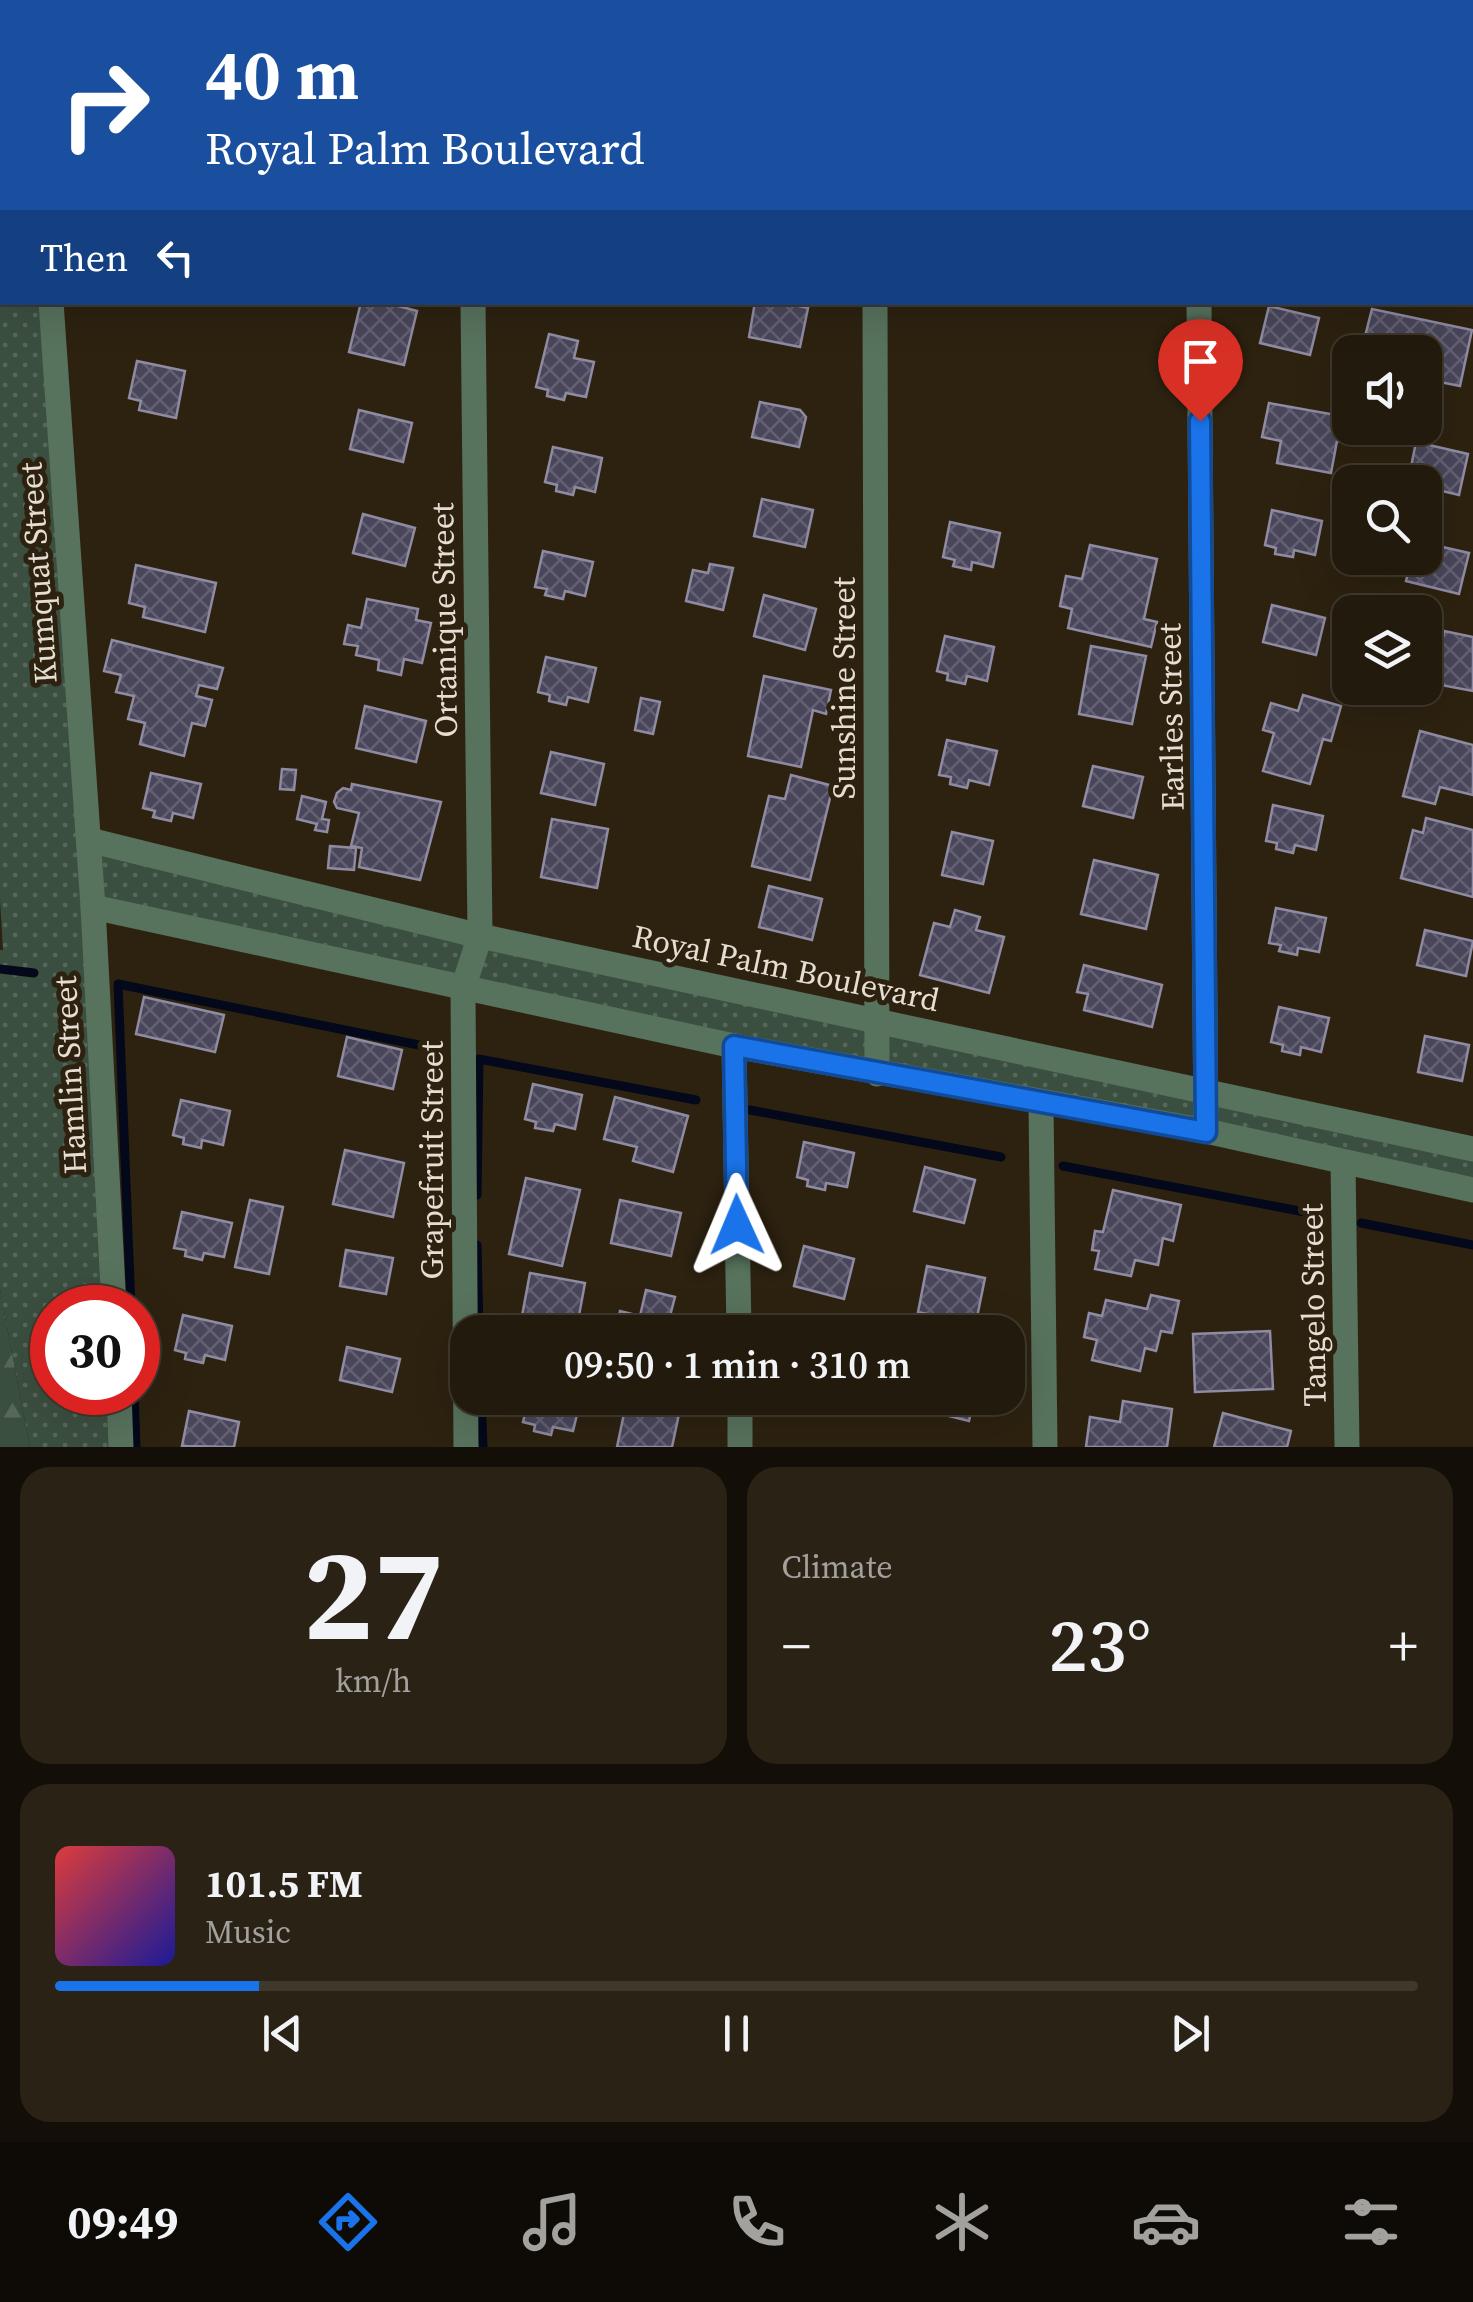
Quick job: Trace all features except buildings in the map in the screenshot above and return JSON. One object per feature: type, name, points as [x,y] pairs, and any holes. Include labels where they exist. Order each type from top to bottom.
[{"type":"street","name":"Kumquat Street","points":[[51,305],[89,840]]},
{"type":"street","name":"Ortanique Street","points":[[473,305],[480,936]]},
{"type":"street","name":"Sunshine Street","points":[[875,305],[877,1074]]},
{"type":"street","name":"Earlies Street","points":[[1199,305],[1206,1132]]},
{"type":"street","name":"Hamlin Street","points":[[89,840],[113,1285]]},
{"type":"street","name":"Royal Palm Boulevard","points":[[89,840],[480,936],[1473,1149]]},
{"type":"street","points":[[94,906],[734,1046],[1206,1132],[1473,1190]]},
{"type":"street","name":"Grapefruit Street","points":[[466,1447],[464,988],[480,936]]},
{"type":"street","points":[[734,1046],[738,1315]]},
{"type":"street","points":[[1041,1104],[1045,1447]]},
{"type":"street","name":"Tangelo Street","points":[[1343,1162],[1347,1447]]},
{"type":"street","points":[[120,1415],[122,1447]]},
{"type":"street","points":[[740,1415],[740,1447]]},
{"type":"green space","points":[[0,305],[56,305],[89,840],[1473,1149],[1473,1191],[94,907],[113,1285],[30,1285],[30,1415],[120,1415],[121,1447],[30,1447],[0,1290]]},
{"type":"green space","points":[[0,1290],[30,1447],[0,1447]]},
{"type":"waterway","points":[[0,969],[34,973]]},
{"type":"waterway","points":[[130,1285],[118,984],[419,1045]]},
{"type":"waterway","points":[[477,1195],[479,1059],[696,1100]]},
{"type":"waterway","points":[[750,1110],[1001,1157]]},
{"type":"waterway","points":[[1063,1166],[1310,1213]]},
{"type":"waterway","points":[[1361,1223],[1473,1245]]},
{"type":"waterway","points":[[477,1245],[479,1315]]},
{"type":"waterway","points":[[135,1415],[136,1447]]},
{"type":"waterway","points":[[482,1415],[483,1447]]},
{"type":"route","points":[[737,1225],[734,1046],[1206,1132],[1200,421]]}]
